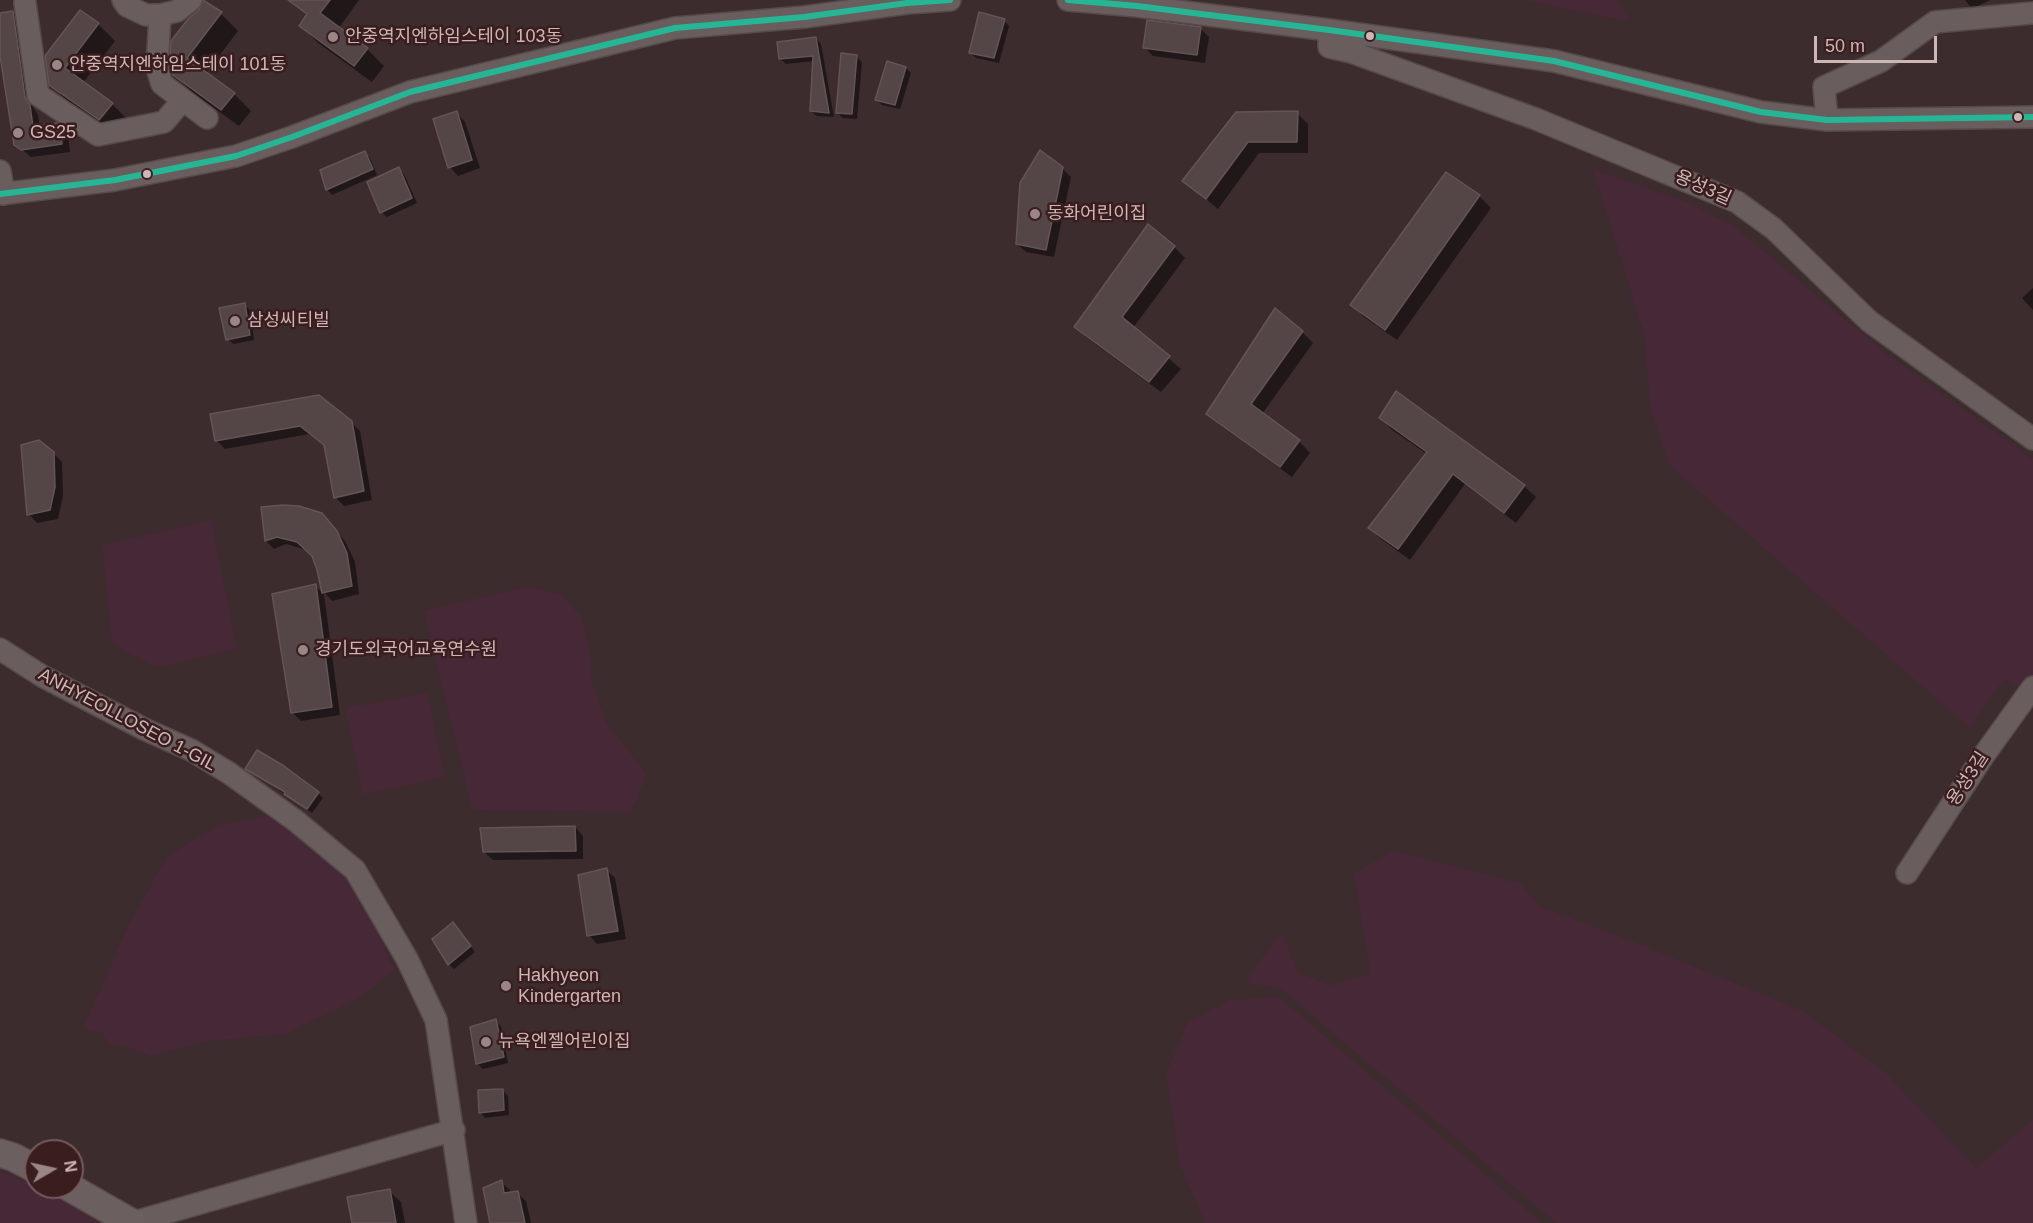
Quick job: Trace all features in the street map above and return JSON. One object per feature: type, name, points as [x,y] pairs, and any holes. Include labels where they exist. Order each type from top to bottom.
[{"type":"main road","points":[[0,1153],[24,1163]]},
{"type":"main road","points":[[84,1196],[132,1223]]},
{"type":"street","points":[[123,0],[127,6],[146,15],[177,11],[191,0]]},
{"type":"street","points":[[0,171],[2,194],[115,180],[236,156],[410,92],[675,28],[804,17],[907,3],[950,0]]},
{"type":"street","points":[[1068,0],[1137,6],[1329,30],[1554,61],[1761,112],[1827,120],[2033,117]]},
{"type":"street","points":[[25,3],[38,95],[98,135],[164,122],[183,100]]},
{"type":"street","points":[[1827,120],[1824,87],[1881,62],[1935,22],[2033,13]]},
{"type":"street","points":[[160,15],[157,68],[162,84],[207,118]]},
{"type":"street","name":"용성3길","points":[[1329,30],[1329,47],[1351,52],[1536,119],[1737,202],[1774,229],[1869,321],[2033,439]]},
{"type":"street","name":"ANHYEOLLOSEO 1-GIL","points":[[0,649],[42,676],[144,729],[191,750],[229,773],[296,821],[355,870],[407,959],[436,1020],[466,1223]]},
{"type":"street","name":"용성3길","points":[[1907,873],[1984,755],[2033,687]]},
{"type":"street","points":[[132,1223],[454,1130]]},
{"type":"shaded area","points":[[1525,0],[1617,0],[1631,22]]},
{"type":"shaded area","points":[[1593,169],[1687,202],[1734,226],[1884,352],[2033,459],[2033,695],[2004,679],[1970,728],[1670,466],[1651,412],[1644,334]]},
{"type":"shaded area","points":[[211,520],[237,649],[156,668],[112,643],[102,545]]},
{"type":"shaded area","points":[[529,586],[563,596],[581,617],[589,644],[592,682],[606,722],[647,774],[631,812],[472,810],[424,611]]},
{"type":"shaded area","points":[[427,693],[445,777],[363,795],[345,708]]},
{"type":"shaded area","points":[[267,816],[289,827],[360,887],[394,971],[358,999],[285,1034],[201,1042],[151,1056],[130,1047],[109,1045],[102,1033],[83,1028],[129,924],[167,856],[219,825]]},
{"type":"shaded area","points":[[1394,851],[1522,884],[1539,906],[1632,941],[1803,1011],[1886,1073],[1976,1168],[2033,1119],[2033,1223],[1556,1223],[1281,989],[1246,983],[1257,964],[1282,933],[1298,973],[1331,985],[1370,973],[1354,873]]},
{"type":"shaded area","points":[[1279,997],[1542,1223],[1205,1223],[1180,1165],[1166,1073],[1188,1022],[1231,1000]]},
{"type":"shaded area","points":[[0,1171],[24,1181],[24,1199],[68,1199],[111,1223],[0,1223]]},
{"type":"building","points":[[203,0],[222,12],[187,58],[235,93],[221,110],[173,75],[170,66],[175,59],[170,56],[171,41],[188,19],[199,10]]},
{"type":"building","name":"안중역지엔하임스테이 103동","points":[[288,0],[330,0],[320,13],[368,48],[354,66],[299,26],[307,14]]},
{"type":"building","name":"안중역지엔하임스테이 101동","points":[[80,10],[99,23],[65,68],[113,103],[99,120],[49,85],[45,56]]},
{"type":"building","points":[[13,11],[25,97],[30,105],[33,127],[57,123],[60,125],[62,144],[21,150],[14,145],[0,56],[0,13]]},
{"type":"building","points":[[979,12],[1005,19],[994,58],[969,53]]},
{"type":"building","points":[[1147,20],[1201,27],[1197,55],[1143,48]]},
{"type":"building","points":[[816,37],[829,113],[810,111],[813,56],[779,59],[777,42]]},
{"type":"building","points":[[841,53],[857,55],[852,114],[836,113]]},
{"type":"building","points":[[887,61],[906,67],[895,105],[875,100]]},
{"type":"building","points":[[457,111],[472,160],[448,168],[433,119]]},
{"type":"building","points":[[1298,111],[1297,142],[1248,142],[1206,199],[1182,181],[1236,112]]},
{"type":"building","name":"동화어린이집","points":[[1040,150],[1063,167],[1046,250],[1016,244],[1020,183]]},
{"type":"building","points":[[365,151],[373,169],[326,190],[320,170]]},
{"type":"building","points":[[399,167],[412,198],[380,213],[367,182]]},
{"type":"building","points":[[1446,172],[1480,195],[1385,330],[1350,305]]},
{"type":"building","points":[[1148,224],[1175,246],[1122,317],[1170,356],[1149,382],[1074,327]]},
{"type":"building","name":"삼성씨티빌","points":[[245,303],[250,335],[226,340],[219,308]]},
{"type":"building","points":[[1275,308],[1303,331],[1251,404],[1300,440],[1280,467],[1206,414]]},
{"type":"building","points":[[1396,391],[1525,485],[1504,513],[1453,474],[1398,549],[1368,528],[1427,452],[1379,418]]},
{"type":"building","points":[[319,395],[352,421],[364,491],[334,498],[324,445],[300,426],[215,441],[210,414]]},
{"type":"building","points":[[39,440],[54,452],[55,487],[50,510],[27,515],[21,445]]},
{"type":"building","points":[[299,506],[322,513],[337,531],[347,553],[352,586],[322,593],[312,556],[297,542],[277,537],[265,541],[261,507]]},
{"type":"building","name":"경기도외국어교육연수원","points":[[316,584],[332,707],[291,713],[272,594]]},
{"type":"building","points":[[257,750],[284,766],[319,792],[307,809],[284,794],[285,792],[245,769]]},
{"type":"building","points":[[575,826],[576,851],[483,852],[480,828]]},
{"type":"building","points":[[607,868],[618,931],[587,936],[578,875]]},
{"type":"building","points":[[453,922],[471,946],[448,965],[432,939]]},
{"type":"building","name":"뉴욕엔젤어린이집","points":[[496,1019],[504,1057],[476,1064],[470,1027]]},
{"type":"building","points":[[503,1089],[504,1110],[479,1113],[478,1090]]},
{"type":"building","points":[[502,1180],[504,1193],[518,1191],[525,1223],[490,1223],[483,1188]]},
{"type":"building","points":[[390,1189],[396,1223],[352,1223],[347,1197]]},
{"type":"transit line","points":[[0,194],[115,180],[236,156],[410,92],[675,28],[804,17],[907,3],[950,0]]},
{"type":"transit line","points":[[1068,0],[1137,6],[1329,30],[1554,61],[1761,112],[1827,120],[2033,117]]},
{"type":"place","name":"안중역지엔하임스테이 103동","points":[[333,37]]},
{"type":"place","name":"안중역지엔하임스테이 101동","points":[[57,65]]},
{"type":"place","name":"GS25","points":[[18,133]]},
{"type":"place","name":"동화어린이집","points":[[1035,214]]},
{"type":"place","name":"삼성씨티빌","points":[[235,321]]},
{"type":"place","name":"경기도외국어교육연수원","points":[[303,650]]},
{"type":"place","name":"Hakhyeon Kindergarten","points":[[506,986]]},
{"type":"place","name":"뉴욕엔젤어린이집","points":[[486,1042]]}]
